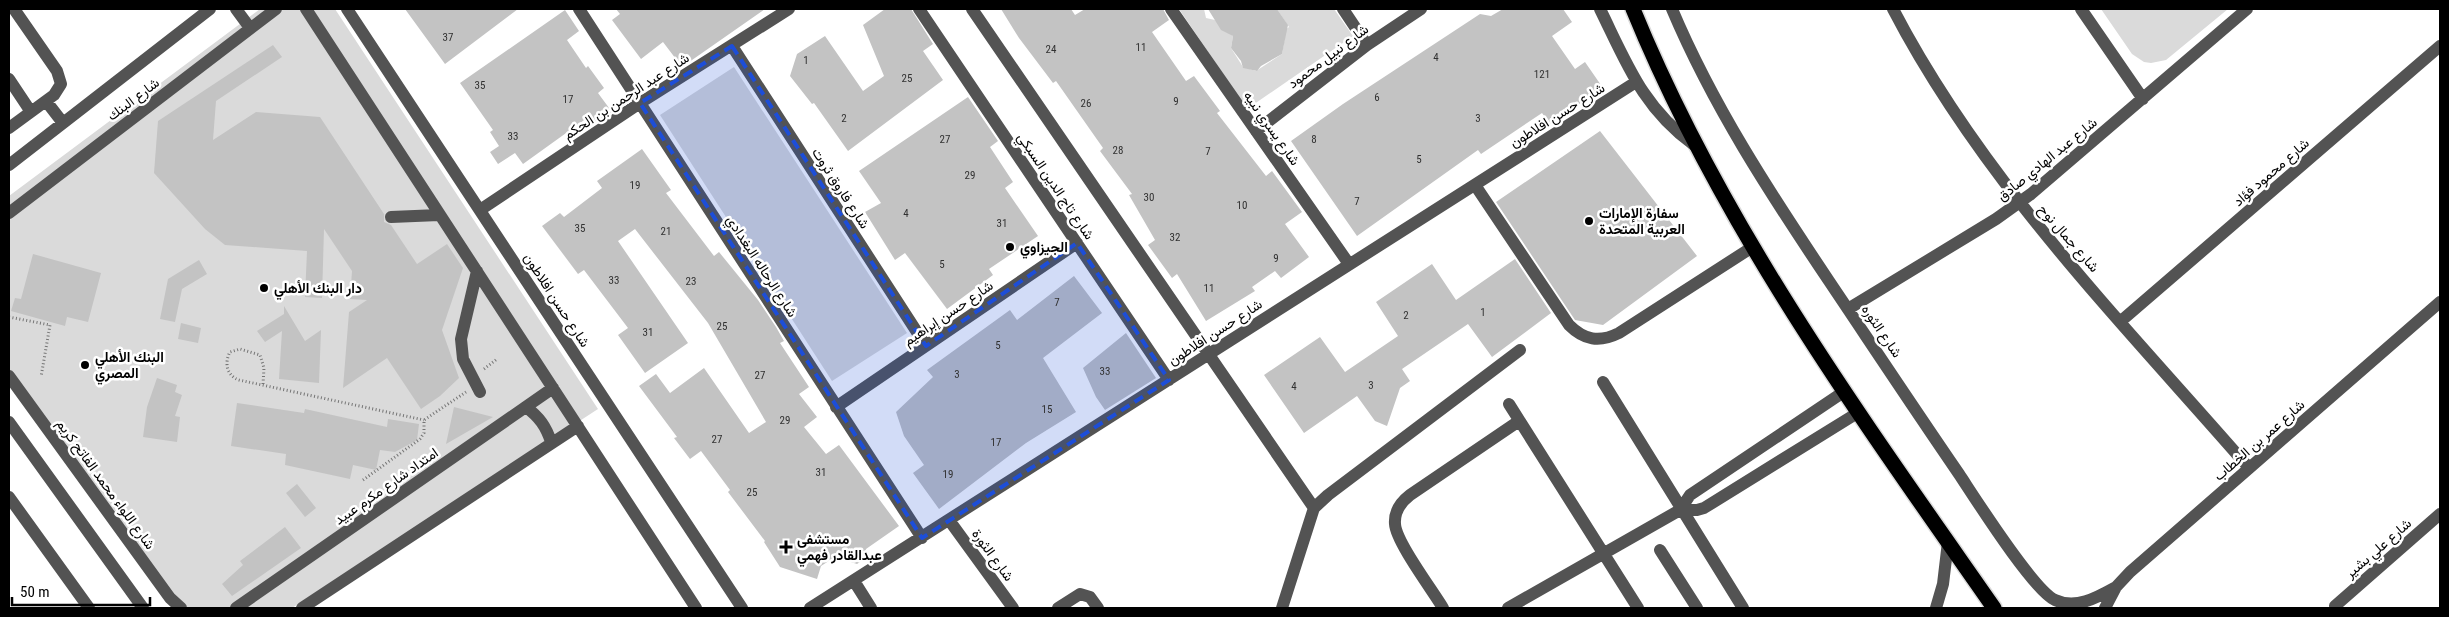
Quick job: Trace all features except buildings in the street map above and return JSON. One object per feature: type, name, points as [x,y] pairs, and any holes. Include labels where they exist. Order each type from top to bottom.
[{"type":"highway","points":[[1633,9],[1694,145],[1751,248],[1792,313],[1994,608]]},
{"type":"street","points":[[9,128],[59,90],[60,77],[14,9]]},
{"type":"street","name":"شارع البنك","points":[[9,165],[210,9]]},
{"type":"street","points":[[236,9],[250,28]]},
{"type":"street","name":"شارع البنك","points":[[9,213],[276,9]]},
{"type":"street","points":[[306,9],[696,608]]},
{"type":"street","name":"شارع حسن افلاطون","points":[[347,9],[742,608]]},
{"type":"street","name":"شارع الرحاله البغدادي","points":[[579,9],[922,538]]},
{"type":"street","name":"شارع عبد الرحمن بن الحكم","points":[[480,210],[640,103],[789,9]]},
{"type":"street","name":"شارع تاج الدين السبكي","points":[[919,9],[1169,380]]},
{"type":"street","points":[[972,9],[1314,508]]},
{"type":"street","name":"شارع يسري نبيه","points":[[1171,9],[1349,264]]},
{"type":"street","points":[[1343,9],[1367,44]]},
{"type":"street","name":"شارع نبيل محمود","points":[[1256,131],[1367,44],[1421,9]]},
{"type":"street","points":[[1600,9],[1636,82],[1656,111],[1694,145]]},
{"type":"street","name":"شارع الثوره","points":[[1672,9],[1722,113],[1763,183],[1982,508],[2035,582],[2054,600],[2071,605],[2092,599],[2116,587]]},
{"type":"street","name":"شارع جمال نوح","points":[[1893,9],[1957,118],[2020,203],[2249,468]]},
{"type":"street","points":[[2081,9],[2143,99]]},
{"type":"street","name":"شارع عبد الهادي صادق","points":[[1848,310],[2020,203],[2247,9]]},
{"type":"street","name":"شارع فاروق ثروت","points":[[732,46],[926,346]]},
{"type":"street","name":"شارع محمود فؤاد","points":[[2121,321],[2440,46]]},
{"type":"street","points":[[9,79],[32,112]]},
{"type":"street","name":"شارع حسن افلاطون","points":[[811,608],[1636,82]]},
{"type":"street","points":[[46,101],[62,124]]},
{"type":"street","points":[[1475,185],[1568,325],[1586,338],[1603,339],[1619,334],[1751,248]]},
{"type":"street","points":[[391,217],[440,215]]},
{"type":"street","name":"شارع حسن إبراهيم","points":[[836,407],[1077,243]]},
{"type":"street","points":[[474,391],[463,359],[461,340],[476,272]]},
{"type":"street","name":"شارع عمر بن الخطاب","points":[[2105,608],[2116,587],[2130,572],[2440,302]]},
{"type":"street","points":[[1282,608],[1314,508],[1336,489],[1520,350]]},
{"type":"street","name":"شارع اللواء محمد الفاتح كريم","points":[[9,376],[170,598],[181,608]]},
{"type":"street","points":[[1603,382],[1680,510],[1743,608]]},
{"type":"street","name":"امتداد شارع مكرم عبيد","points":[[236,608],[553,388]]},
{"type":"street","points":[[1508,608],[1680,510],[1690,495],[1845,391]]},
{"type":"street","points":[[1509,404],[1638,608]]},
{"type":"street","points":[[526,407],[538,416],[547,428],[551,442]]},
{"type":"street","points":[[1680,510],[1704,508],[1859,412]]},
{"type":"street","points":[[1443,608],[1397,532],[1395,515],[1398,507],[1410,495],[1519,421]]},
{"type":"street","points":[[9,422],[143,608]]},
{"type":"street","points":[[302,608],[551,442],[578,426]]},
{"type":"street","points":[[9,497],[90,608]]},
{"type":"street","name":"شارع علي بشير","points":[[2335,606],[2440,514]]},
{"type":"street","name":"شارع الثورة","points":[[949,520],[1013,608]]},
{"type":"street","points":[[1936,608],[1943,584],[1948,542]]},
{"type":"street","points":[[1660,550],[1691,606]]},
{"type":"street","points":[[854,581],[871,608]]},
{"type":"street","points":[[1058,608],[1080,594],[1090,597],[1098,608]]},
{"type":"path","points":[[9,317],[50,325],[41,377]]},
{"type":"path","points":[[263,384],[264,368],[260,355],[240,349],[230,352],[227,368],[231,376],[239,380],[424,420],[474,391]]},
{"type":"path","points":[[363,480],[420,439],[424,433],[424,420]]},
{"type":"highlighted area","points":[[732,46],[926,346],[1077,243],[1169,380],[922,538],[640,103]]},
{"type":"shaded area","name":"دار البنك الأهلي","points":[[260,9],[335,9],[598,409],[292,608],[173,608],[9,380],[9,196]]},
{"type":"shaded area","points":[[1179,9],[1204,9],[1206,18],[1215,20],[1233,36],[1231,48],[1243,67],[1256,71],[1282,54],[1285,37],[1281,33],[1289,27],[1277,9],[1334,9],[1353,36],[1247,109]]},
{"type":"shaded area","points":[[2101,9],[2228,9],[2166,60],[2151,63],[2144,62],[2132,54]]},
{"type":"shaded area","points":[[734,67],[907,333],[832,381],[660,115]]},
{"type":"place","name":"سفارة الإمارات العربية المتحدة","points":[[1589,221]]},
{"type":"place","name":"الجيزاوي","points":[[1010,247]]},
{"type":"place","name":"دار البنك الأهلي","points":[[264,288]]},
{"type":"place","name":"البنك الأهلي المصري","points":[[85,365]]},
{"type":"place","name":"مستشفى عبدالقادر فهمي","points":[[786,547]]}]
